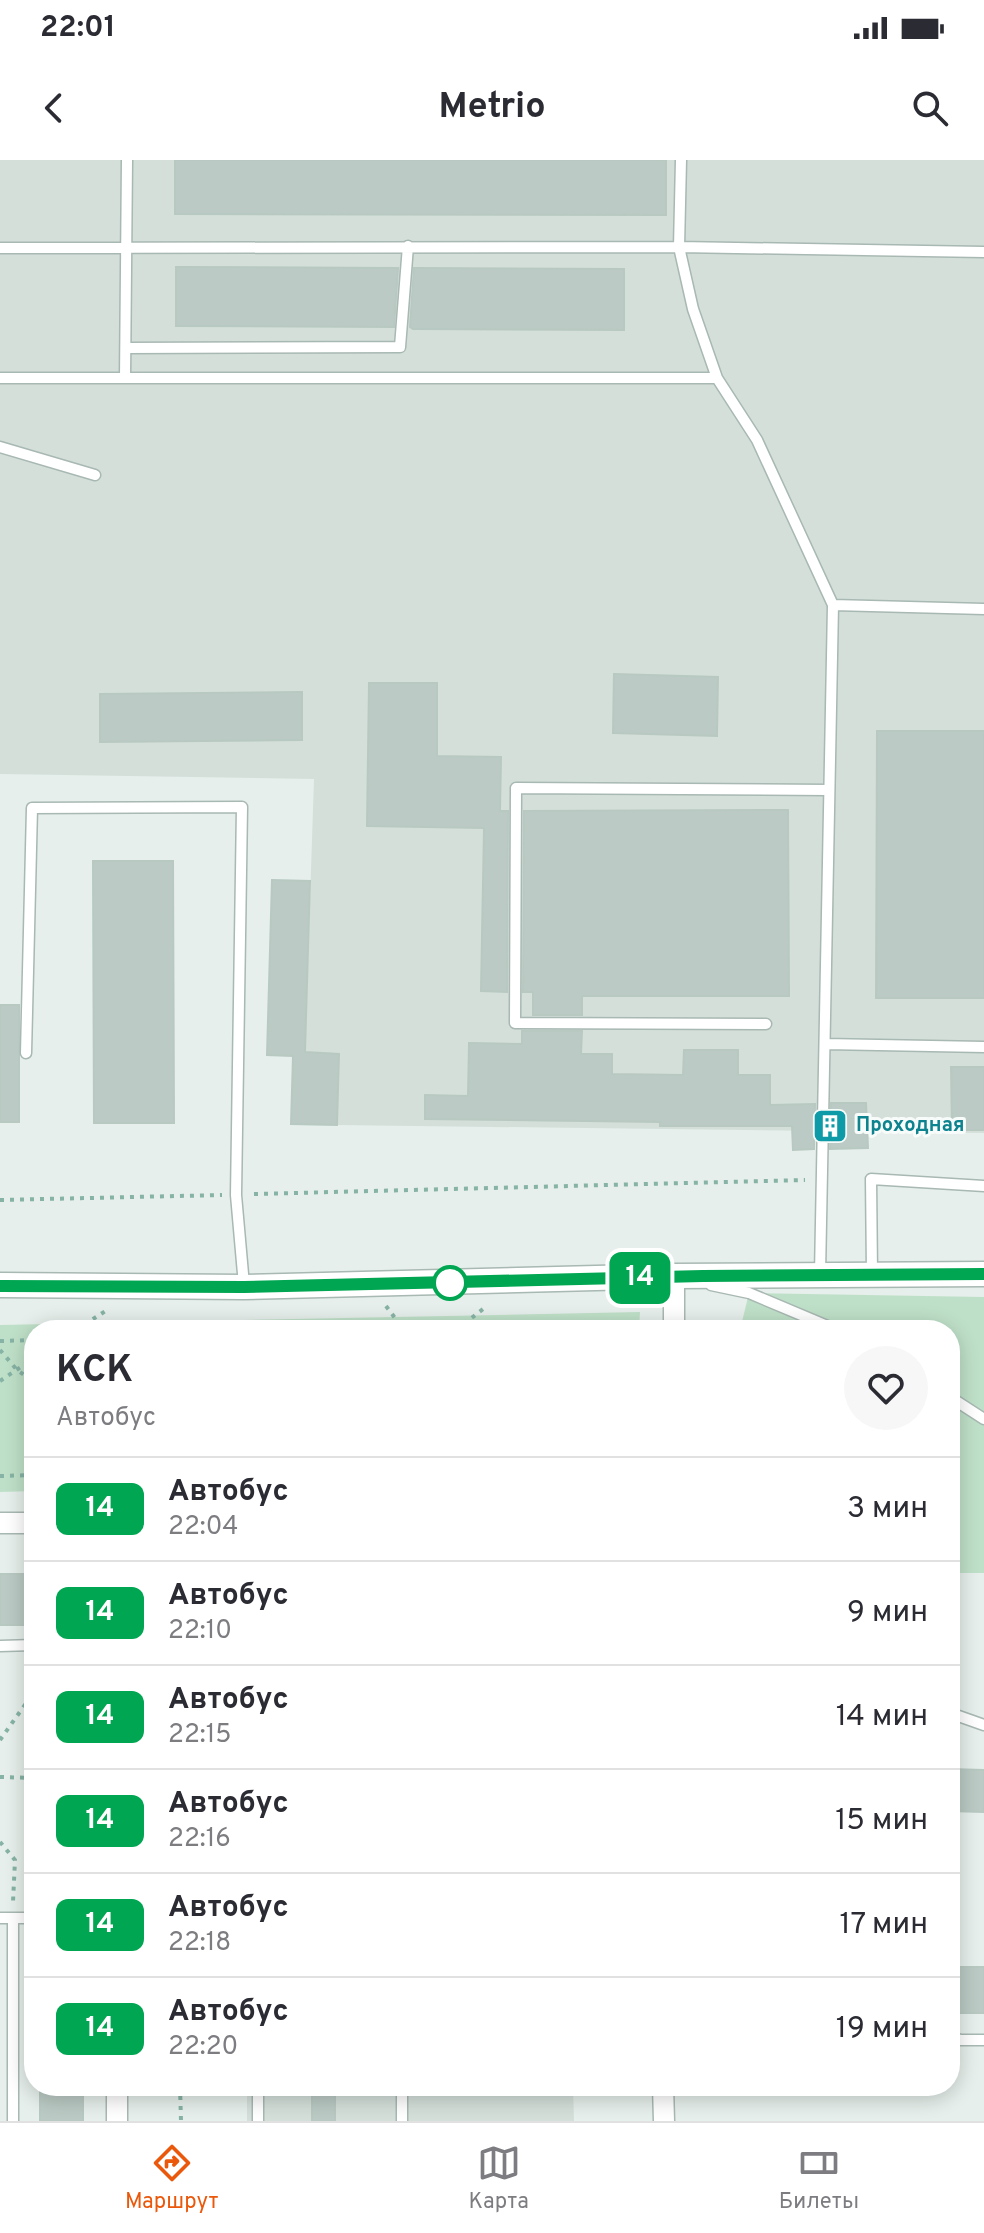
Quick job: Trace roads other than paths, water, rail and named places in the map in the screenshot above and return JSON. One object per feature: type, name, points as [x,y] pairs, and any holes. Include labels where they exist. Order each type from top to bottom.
[{"type":"street","points":[[0,1285],[244,1287],[674,1276],[984,1274]]},
{"type":"street","points":[[674,1276],[674,1320]]},
{"type":"street","points":[[0,1523],[24,1523]]},
{"type":"street","points":[[117,2096],[117,2121]]},
{"type":"street","points":[[663,2096],[664,2121]]},
{"type":"lane","points":[[125,378],[127,160]]},
{"type":"lane","points":[[681,160],[679,247],[693,309],[717,378],[757,440],[833,605],[820,1274]]},
{"type":"lane","points":[[126,348],[400,347],[408,246]]},
{"type":"lane","points":[[0,248],[679,247],[984,252]]},
{"type":"lane","points":[[0,378],[717,378]]},
{"type":"lane","points":[[0,447],[95,475]]},
{"type":"lane","points":[[833,605],[984,609]]},
{"type":"lane","points":[[766,1024],[515,1023],[516,788],[829,790]]},
{"type":"lane","points":[[26,1053],[32,808],[242,807],[236,1195],[244,1287]]},
{"type":"lane","points":[[825,1044],[984,1047]]},
{"type":"lane","points":[[872,1273],[871,1179],[984,1186]]},
{"type":"lane","points":[[674,1276],[749,1293],[813,1320]]},
{"type":"lane","points":[[960,1403],[984,1419]]},
{"type":"lane","points":[[0,1646],[24,1645]]},
{"type":"lane","points":[[960,1717],[984,1725]]},
{"type":"lane","points":[[0,1918],[24,1918]]},
{"type":"lane","points":[[13,1918],[13,2121]]},
{"type":"lane","points":[[960,2040],[984,2040]]},
{"type":"lane","points":[[258,2096],[258,2121]]},
{"type":"lane","points":[[402,2096],[402,2121]]},
{"type":"place","name":"Проходная","points":[[830,1126]]}]
